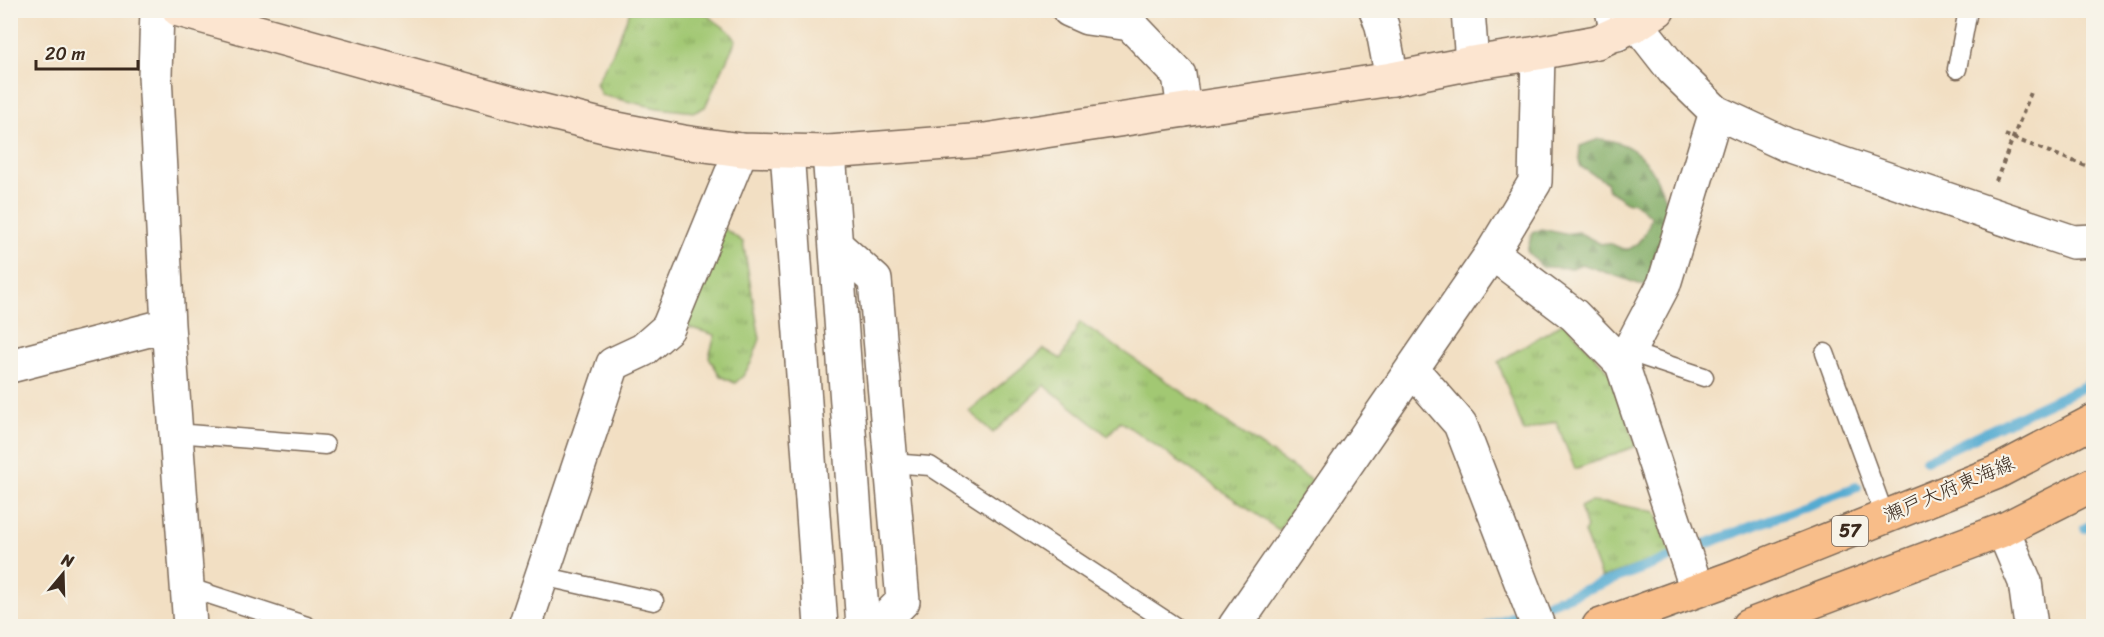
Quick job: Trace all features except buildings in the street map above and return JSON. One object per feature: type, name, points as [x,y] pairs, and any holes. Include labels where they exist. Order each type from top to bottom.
[{"type":"main road","name":"瀬戸大府東海線","points":[[1599,627],[1732,578],[1995,473],[2094,421]]},
{"type":"main road","points":[[1748,627],[2002,530],[2094,484]]},
{"type":"street","points":[[157,10],[155,75],[168,325],[190,627]]},
{"type":"street","points":[[179,10],[566,117],[683,142],[741,150],[830,152],[986,140],[1392,79],[1597,42],[1631,20],[1673,70],[1716,112],[1787,145],[2073,242],[2094,241]]},
{"type":"street","points":[[1069,10],[1087,18],[1130,24],[1179,75],[1184,110]]},
{"type":"street","points":[[1376,10],[1382,26],[1392,79]]},
{"type":"street","points":[[1468,10],[1472,63]]},
{"type":"street","points":[[1235,627],[1492,253],[1536,182],[1538,53]]},
{"type":"street","points":[[1626,358],[1664,284],[1716,112]]},
{"type":"street","points":[[525,627],[614,364],[643,350],[668,328],[741,150]]},
{"type":"street","points":[[787,151],[820,627]]},
{"type":"street","points":[[830,152],[863,627]]},
{"type":"street","points":[[836,245],[874,280],[903,601],[878,627]]},
{"type":"street","points":[[1492,253],[1626,358],[1697,590]]},
{"type":"street","points":[[10,366],[168,325]]},
{"type":"street","points":[[1412,369],[1460,424],[1538,627]]},
{"type":"street","points":[[2002,530],[2025,582],[2031,627]]},
{"type":"lane","points":[[1957,69],[1968,10]]},
{"type":"lane","points":[[1825,353],[1885,517]]},
{"type":"lane","points":[[1626,358],[1704,377]]},
{"type":"lane","points":[[176,433],[325,445]]},
{"type":"lane","points":[[891,463],[930,466],[1174,627]]},
{"type":"lane","points":[[542,576],[654,601]]},
{"type":"lane","points":[[187,587],[307,627]]},
{"type":"path","points":[[1984,212],[2032,90]]},
{"type":"path","points":[[2005,135],[2094,169]]},
{"type":"green space","points":[[630,11],[701,11],[729,31],[736,40],[705,107],[695,112],[657,108],[601,95],[596,83],[613,52]]},
{"type":"green space","points":[[1599,139],[1625,146],[1644,160],[1657,180],[1672,219],[1672,227],[1665,249],[1651,285],[1639,284],[1582,264],[1572,268],[1542,267],[1527,251],[1532,233],[1542,229],[1564,234],[1578,232],[1601,244],[1608,243],[1625,249],[1630,249],[1642,237],[1651,216],[1633,202],[1628,203],[1608,190],[1606,182],[1581,167],[1580,146]]},
{"type":"green space","points":[[719,225],[743,242],[760,339],[751,363],[743,376],[735,383],[720,376],[709,357],[715,335],[678,324]]},
{"type":"green space","points":[[1080,322],[1312,481],[1279,530],[1120,421],[1108,436],[1044,385],[993,433],[969,411],[1044,349],[1061,359]]},
{"type":"green space","points":[[1564,322],[1613,376],[1636,446],[1575,469],[1556,421],[1524,432],[1498,362]]},
{"type":"green space","points":[[1590,502],[1656,512],[1671,554],[1601,578],[1584,532],[1587,528],[1580,507]]},
{"type":"waterway","points":[[1926,460],[2087,385]]},
{"type":"waterway","points":[[1697,547],[1857,487]]},
{"type":"waterway","points":[[2085,528],[2094,524]]},
{"type":"waterway","points":[[1539,607],[1670,558]]},
{"type":"waterway","points":[[1488,626],[1520,614]]}]
